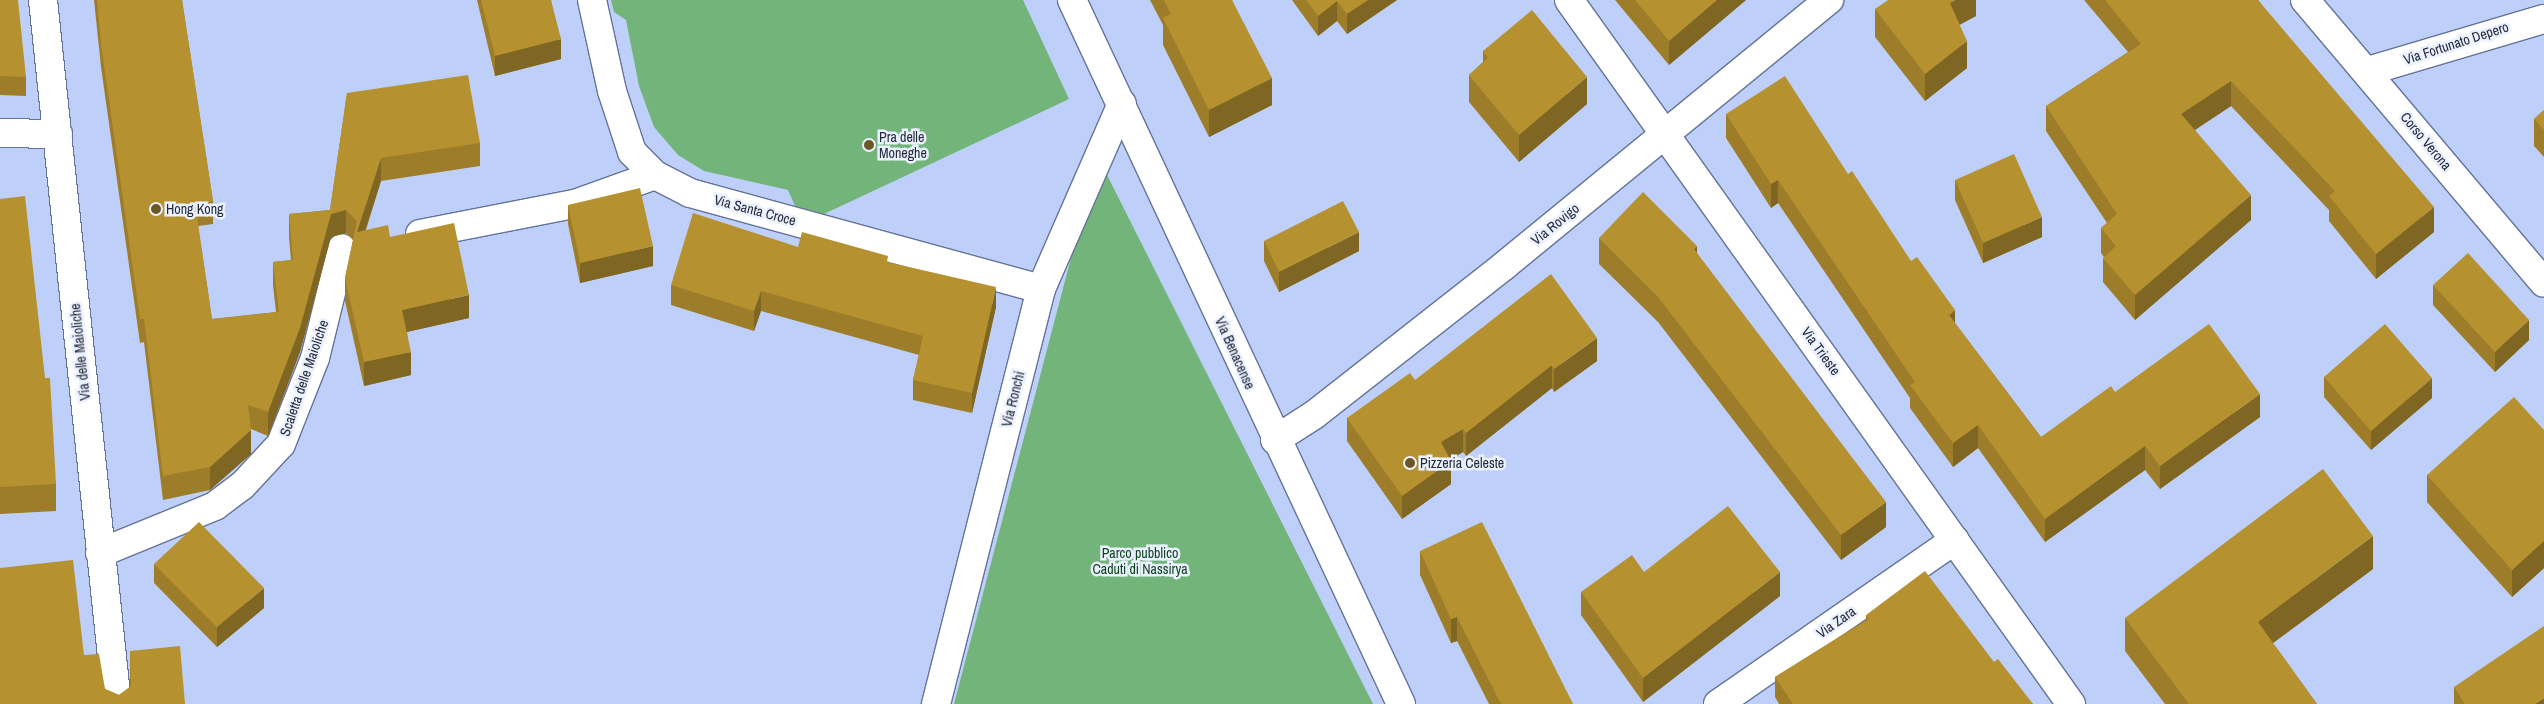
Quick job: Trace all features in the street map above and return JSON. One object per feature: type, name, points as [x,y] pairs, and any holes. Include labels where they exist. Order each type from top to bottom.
[{"type":"street","name":"Via delle Maioliche","points":[[43,0],[117,704]]},
{"type":"street","name":"Via Santa Croce","points":[[592,0],[612,91],[632,152],[655,175],[690,193],[1041,289]]},
{"type":"street","name":"Via Benacense","points":[[1072,0],[1122,104],[1274,440],[1402,704]]},
{"type":"street","name":"Via Trieste","points":[[1568,0],[2071,704]]},
{"type":"street","name":"Via Rovigo","points":[[1274,440],[1314,415],[1666,135],[1830,0]]},
{"type":"street","name":"Corso Verona","points":[[2306,0],[2368,71],[2544,283]]},
{"type":"street","name":"Via Fortunato Depero","points":[[2368,71],[2544,19]]},
{"type":"street","name":"Via Ronchi","points":[[936,704],[1041,289],[1122,104]]},
{"type":"street","points":[[0,133],[58,134]]},
{"type":"street","points":[[410,236],[575,204],[655,175]]},
{"type":"street","name":"Scaletta delle Maioliche","points":[[100,553],[215,506],[242,486],[281,444],[315,358],[342,248]]},
{"type":"street","name":"Via Zara","points":[[1724,702],[1954,540]]},
{"type":"green space","name":"Pra delle Moneghe","points":[[611,0],[1023,0],[1069,99],[824,214],[795,206],[788,190],[704,171],[678,155],[654,127],[639,86],[626,20],[614,12]]},
{"type":"green space","name":"Parco pubblico Caduti di Nassirya","points":[[1101,163],[1373,704],[954,704],[1082,216]]},
{"type":"building","points":[[0,0],[18,0],[26,77],[0,76]]},
{"type":"building","points":[[97,0],[182,0],[213,201],[195,203],[212,319],[279,312],[273,262],[293,260],[289,214],[330,210],[347,93],[468,75],[480,143],[381,158],[357,232],[388,225],[390,237],[454,223],[469,295],[402,310],[411,352],[364,362],[345,278],[357,221],[346,210],[331,214],[300,328],[268,412],[248,405],[251,430],[210,467],[163,476],[144,319],[140,319],[101,44]]},
{"type":"building","points":[[481,0],[551,0],[561,39],[495,56]]},
{"type":"building","points":[[1164,0],[1232,0],[1272,78],[1209,110],[1163,18],[1171,14]]},
{"type":"building","points":[[1306,0],[1368,0],[1347,14],[1337,1],[1318,16]]},
{"type":"building","points":[[1635,0],[1717,0],[1669,41]]},
{"type":"building","points":[[1888,0],[1955,0],[1950,3],[1967,41],[1925,74],[1875,9]]},
{"type":"building","points":[[2105,0],[2258,0],[2434,207],[2376,254],[2329,196],[2335,191],[2231,81],[2181,114],[2251,195],[2135,295],[2103,258],[2116,246],[2101,228],[2117,214],[2046,106],[2141,44]]},
{"type":"building","points":[[1532,10],[1587,77],[1519,135],[1469,75],[1488,58],[1483,51]]},
{"type":"building","points":[[1785,76],[1848,174],[1852,171],[1911,261],[1917,257],[1955,310],[1949,315],[2041,437],[2111,386],[2115,392],[2209,324],[2260,394],[2160,466],[2145,446],[2045,519],[1978,425],[1953,443],[1910,385],[1915,382],[1778,180],[1771,184],[1726,114]]},
{"type":"building","points":[[2544,110],[2544,130],[2534,119]]},
{"type":"building","points":[[2014,154],[2042,217],[1983,243],[1955,180]]},
{"type":"building","points":[[640,188],[653,246],[580,263],[568,205]]},
{"type":"building","points":[[1643,192],[1697,246],[1694,249],[1886,502],[1841,535],[1658,297],[1599,238]]},
{"type":"building","points":[[25,196],[45,378],[50,378],[56,484],[0,487],[0,199]]},
{"type":"building","points":[[1343,201],[1359,232],[1279,272],[1264,241]]},
{"type":"building","points":[[693,213],[798,247],[802,232],[888,256],[887,262],[996,287],[972,393],[913,380],[923,336],[761,291],[754,311],[671,285]]},
{"type":"building","points":[[2468,253],[2529,320],[2495,352],[2433,285]]},
{"type":"building","points":[[1551,274],[1597,338],[1554,369],[1552,365],[1466,433],[1463,429],[1441,442],[1451,461],[1402,496],[1347,418],[1410,373],[1415,380]]},
{"type":"building","points":[[2385,324],[2432,378],[2371,431],[2324,377]]},
{"type":"building","points":[[2514,397],[2544,430],[2544,541],[2512,570],[2427,475]]},
{"type":"building","points":[[2323,469],[2373,536],[2258,622],[2317,704],[2189,704],[2125,618]]},
{"type":"building","points":[[1728,506],[1780,572],[1643,678],[1581,592],[1632,555],[1644,572]]},
{"type":"building","points":[[199,522],[264,588],[217,627],[154,564]]},
{"type":"building","points":[[1482,522],[1573,704],[1501,704],[1457,617],[1451,619],[1420,551]]},
{"type":"building","points":[[73,560],[84,655],[99,654],[105,689],[119,695],[131,686],[130,651],[180,646],[185,704],[0,704],[0,568]]},
{"type":"building","points":[[1925,571],[1994,662],[1998,659],[2033,704],[1793,704],[1775,677],[1869,619],[1866,615]]},
{"type":"building","points":[[2544,626],[2544,698],[2535,704],[2465,704],[2454,687]]},
{"type":"place","name":"Pra delle Moneghe","points":[[869,145]]},
{"type":"place","name":"Hong Kong","points":[[156,209]]},
{"type":"place","name":"Pizzeria Celeste","points":[[1410,463]]}]
